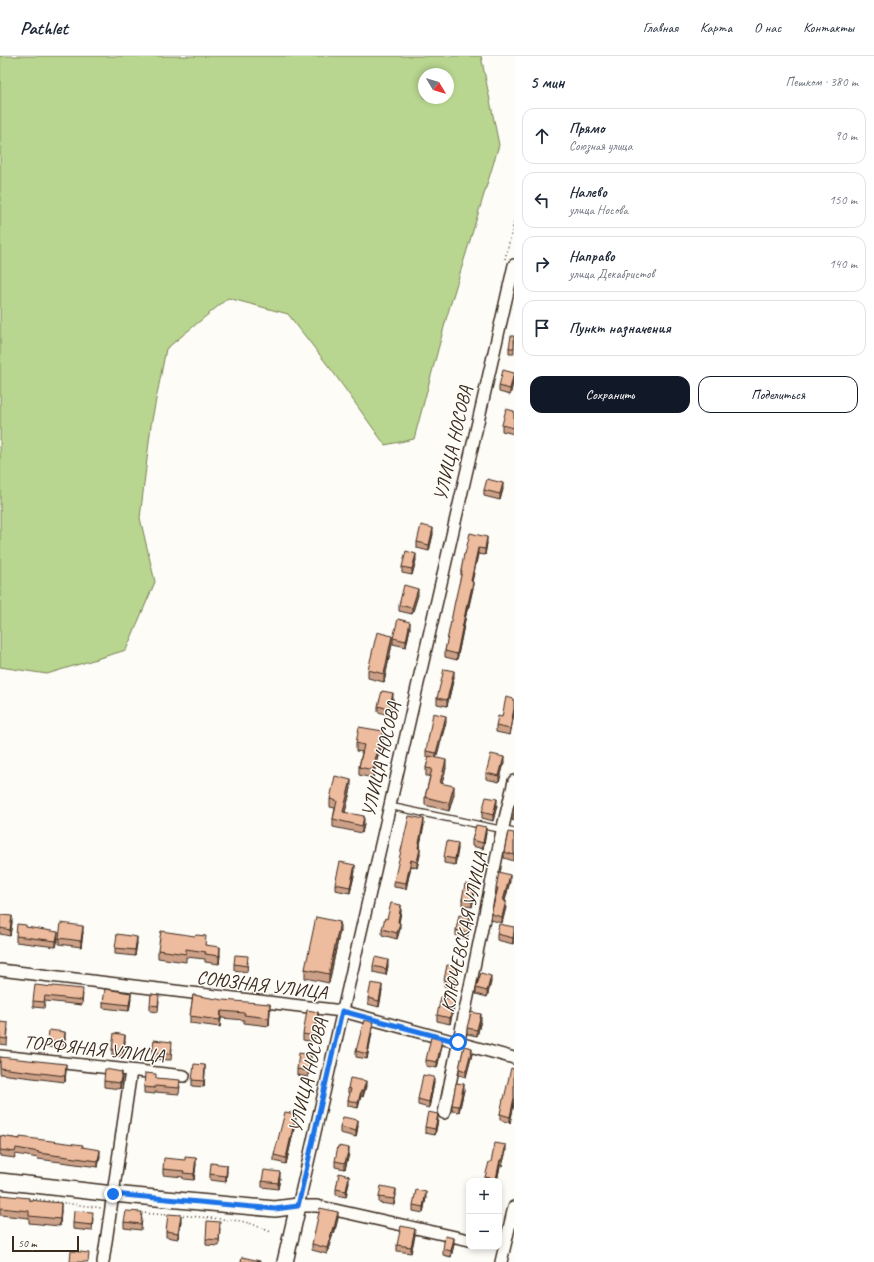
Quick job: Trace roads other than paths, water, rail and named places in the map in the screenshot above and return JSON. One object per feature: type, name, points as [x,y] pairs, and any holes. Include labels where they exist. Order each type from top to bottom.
[{"type":"street","name":"УЛИЦА НОСОВА","points":[[288,1258],[298,1206],[342,1011],[514,265]]},
{"type":"street","name":"КЛЮЧЕВСКАЯ УЛИЦА","points":[[444,1113],[502,830],[514,781]]},
{"type":"street","name":"СОЮЗНАЯ УЛИЦА","points":[[0,970],[342,1011],[514,1058]]},
{"type":"street","name":"ТОРФЯНАЯ УЛИЦА","points":[[0,1056],[184,1076]]},
{"type":"street","points":[[102,1262],[131,1071]]},
{"type":"street","points":[[0,1181],[113,1194],[275,1209],[298,1206],[317,1206],[466,1239]]},
{"type":"street","points":[[502,1245],[514,1207]]},
{"type":"street","points":[[501,1250],[501,1262]]},
{"type":"lane","points":[[389,806],[514,832]]}]
